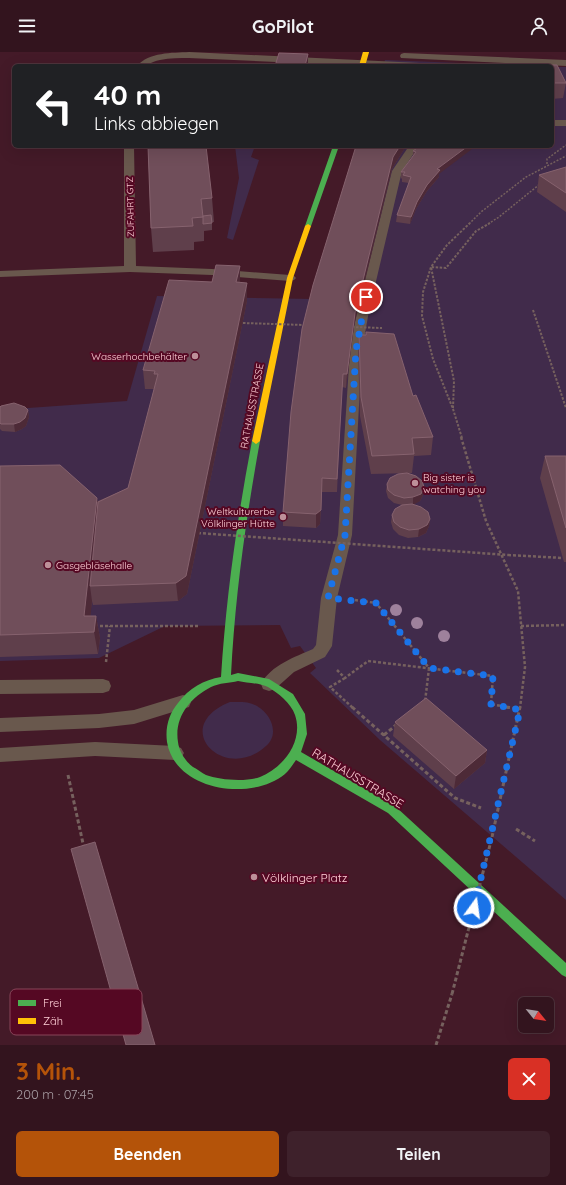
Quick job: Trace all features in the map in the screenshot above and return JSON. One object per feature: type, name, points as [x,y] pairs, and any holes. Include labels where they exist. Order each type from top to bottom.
[{"type":"main road","points":[[363,64],[366,52]]},
{"type":"main road","name":"RATHAUSSTRASSE","points":[[226,678],[229,626],[248,484],[266,390],[290,278],[335,150]]},
{"type":"main road","points":[[226,678],[249,678],[269,684],[288,696],[300,714],[302,734],[295,754],[287,765],[270,777],[249,784],[234,785],[219,784],[205,780],[192,773],[182,764],[175,753],[171,740],[171,726],[175,714],[183,702],[202,686],[226,678]]},
{"type":"main road","name":"RATHAUSSTRASSE","points":[[295,754],[392,810],[566,971]]},
{"type":"lane","points":[[308,52],[376,54]]},
{"type":"lane","points":[[143,64],[156,58],[188,55],[373,64]]},
{"type":"lane","points":[[398,55],[451,55],[566,63]]},
{"type":"lane","points":[[554,71],[566,71]]},
{"type":"lane","points":[[554,123],[566,123]]},
{"type":"lane","name":"ZUFAHRT GTZ","points":[[129,148],[130,269]]},
{"type":"lane","points":[[269,684],[288,668],[319,653],[324,646],[328,598],[345,535],[356,350],[362,311],[397,171],[413,148]]},
{"type":"lane","points":[[0,274],[130,269],[212,272],[290,278]]},
{"type":"lane","points":[[0,687],[102,686]]},
{"type":"lane","points":[[0,725],[99,721],[134,717],[183,702]]},
{"type":"lane","points":[[0,755],[95,749],[175,753]]},
{"type":"path","points":[[547,164],[547,159],[566,145]]},
{"type":"path","points":[[436,1045],[452,994],[492,837],[520,710],[525,667],[518,591],[486,521],[453,408],[433,359],[422,316],[423,292],[431,267],[447,245],[481,212],[526,177],[547,164],[566,156]]},
{"type":"path","points":[[431,267],[446,268],[476,231],[499,217],[533,188],[545,181]]},
{"type":"path","points":[[431,267],[454,381],[453,408]]},
{"type":"path","points":[[534,310],[566,408]]},
{"type":"path","points":[[243,323],[305,325]]},
{"type":"path","points":[[351,327],[382,328]]},
{"type":"path","points":[[194,533],[563,558]]},
{"type":"path","points":[[328,598],[376,603],[429,668],[425,702],[419,707]]},
{"type":"path","points":[[521,626],[566,625]]},
{"type":"path","points":[[89,626],[204,626]]},
{"type":"path","points":[[481,808],[455,798],[330,687],[368,661],[429,668],[493,676],[491,704],[520,710]]},
{"type":"path","points":[[340,672],[345,678]]},
{"type":"path","points":[[384,735],[401,721]]},
{"type":"path","points":[[66,768],[85,853]]},
{"type":"path","points":[[516,829],[535,841]]},
{"type":"shaded area","points":[[385,60],[484,64],[384,64]]},
{"type":"shaded area","name":"Weltkulturerbe Völklinger Hütte","points":[[554,67],[566,67],[566,900],[380,740],[310,673],[316,668],[300,646],[291,648],[280,625],[165,626],[99,658],[0,661],[0,410],[127,401],[157,296],[312,299],[358,148],[554,148]]},
{"type":"shaded area","points":[[235,148],[254,148],[251,157],[259,160],[233,240],[227,238],[239,178]]},
{"type":"shaded area","points":[[230,702],[254,704],[266,714],[272,724],[273,730],[270,741],[266,746],[250,756],[234,759],[220,755],[209,748],[203,737],[204,725],[212,713]]},
{"type":"building","points":[[279,53],[308,54],[306,64],[276,64]]},
{"type":"building","points":[[554,65],[557,65],[566,83],[554,83]]},
{"type":"building","points":[[148,148],[206,148],[212,198],[201,199],[203,217],[192,218],[193,226],[151,228]]},
{"type":"building","points":[[355,148],[399,148],[393,157],[355,313],[347,374],[343,374],[337,479],[322,478],[321,510],[316,514],[283,512],[291,412],[302,329],[313,285]]},
{"type":"building","points":[[417,148],[465,148],[437,169],[440,170],[427,185],[417,202],[411,217],[397,215],[411,177],[403,175],[405,172],[401,172],[416,152],[413,151]]},
{"type":"building","points":[[566,167],[566,193],[539,175]]},
{"type":"building","points":[[211,215],[212,223],[203,224],[203,216]]},
{"type":"building","points":[[216,265],[240,266],[236,282],[247,283],[186,576],[176,583],[90,586],[98,502],[128,488],[158,374],[154,374],[155,371],[143,370],[169,280],[212,282]]},
{"type":"building","points":[[366,332],[394,334],[413,396],[416,395],[433,437],[412,438],[414,454],[372,456],[361,397],[359,335],[366,335]]},
{"type":"building","points":[[14,403],[25,407],[28,410],[25,418],[14,424],[1,424],[0,407]]},
{"type":"building","points":[[545,456],[566,456],[566,528]]},
{"type":"building","name":"Gasgebläsehalle","points":[[60,465],[97,498],[84,616],[96,616],[94,632],[0,635],[0,466]]},
{"type":"building","points":[[407,473],[416,476],[422,481],[424,487],[421,494],[404,498],[394,495],[388,490],[387,484],[390,478],[398,474]]},
{"type":"building","points":[[412,504],[421,507],[428,512],[430,519],[427,525],[419,529],[409,530],[400,527],[394,522],[392,515],[395,509],[402,505]]},
{"type":"building","points":[[426,698],[487,750],[456,776],[395,722]]},
{"type":"building","points":[[95,842],[138,989],[110,989],[71,849]]},
{"type":"building","points":[[142,1001],[155,1045],[126,1045],[123,1035],[142,1035]]},
{"type":"traffic: fast","points":[[308,226],[335,148]]},
{"type":"traffic: fast","points":[[226,678],[229,626],[248,484],[256,441]]},
{"type":"traffic: fast","points":[[238,677],[269,683],[289,697],[300,714],[302,734],[295,754],[281,771],[260,782],[232,785],[204,779],[185,767],[174,751],[171,732],[176,713],[189,696],[210,683],[238,677]]},
{"type":"traffic: fast","points":[[295,754],[392,810],[566,971]]},
{"type":"traffic: slow","points":[[363,64],[366,52]]},
{"type":"traffic: slow","points":[[256,441],[290,278],[308,226]]},
{"type":"place","name":"Wasserhochbehälter","points":[[195,356]]},
{"type":"place","name":"Big sister is watching you","points":[[415,483]]},
{"type":"place","name":"Weltkulturerbe Völklinger Hütte","points":[[283,517]]},
{"type":"place","name":"Gasgebläsehalle","points":[[48,565]]},
{"type":"place","name":"Völklinger Platz","points":[[254,877]]},
{"type":"route","points":[[366,297],[362,311],[356,350],[345,535],[328,598],[376,603],[429,668],[493,676],[491,704],[520,710],[492,837],[474,908]]}]
